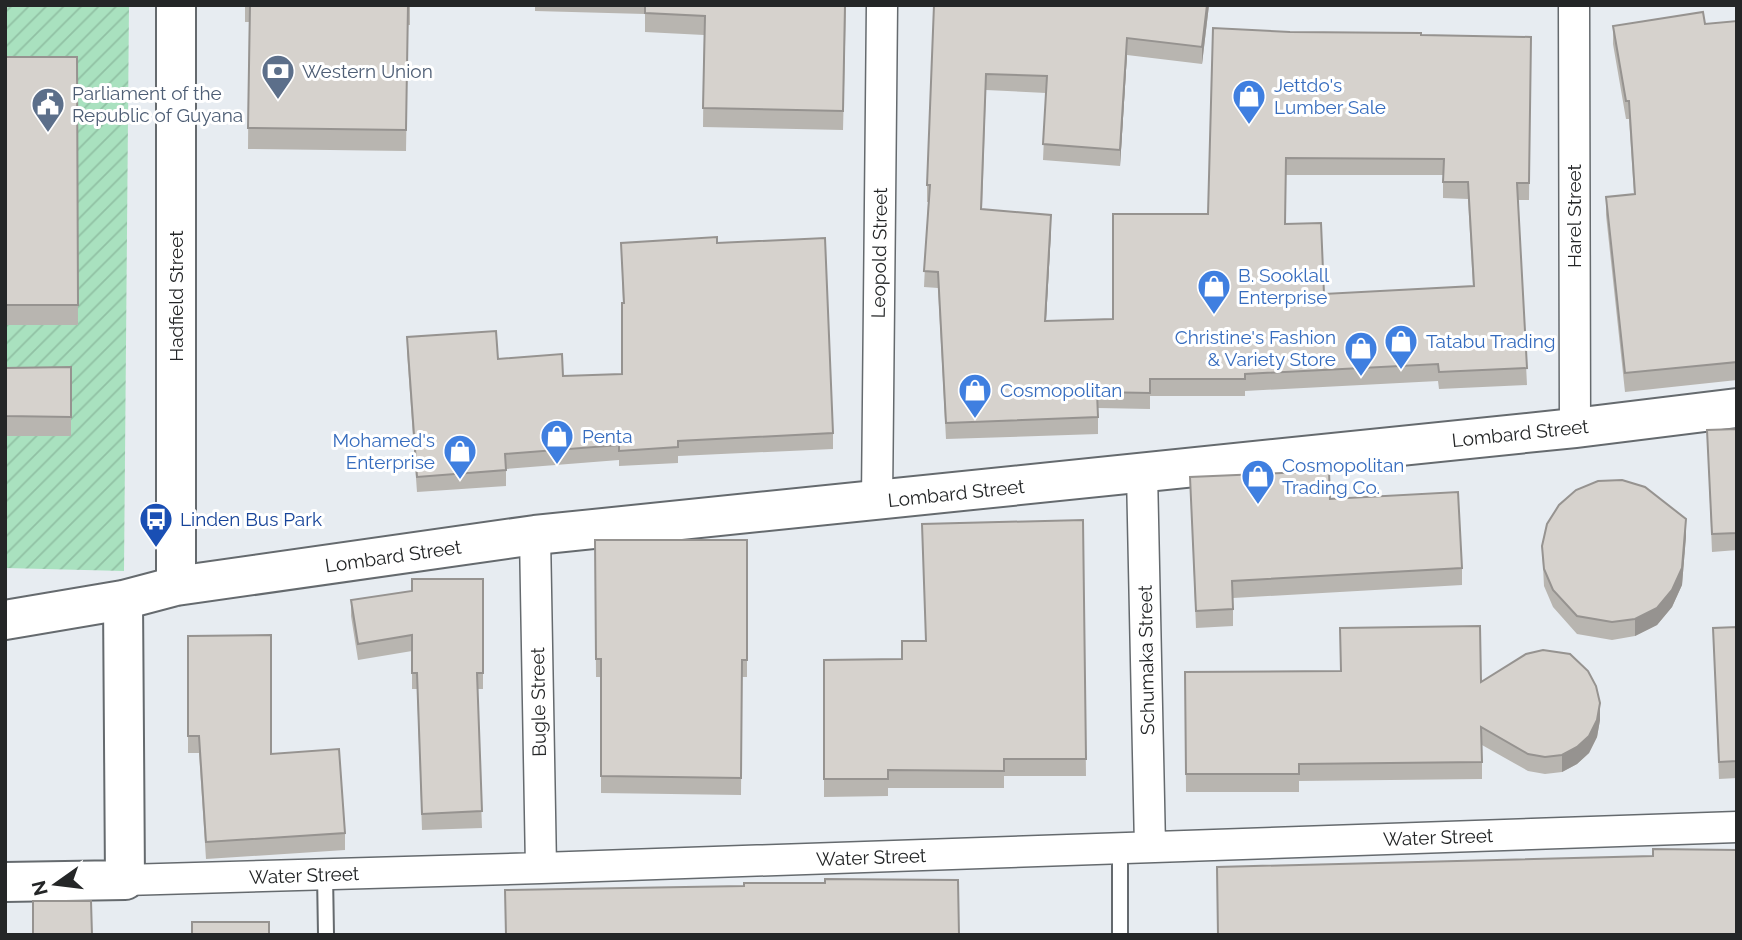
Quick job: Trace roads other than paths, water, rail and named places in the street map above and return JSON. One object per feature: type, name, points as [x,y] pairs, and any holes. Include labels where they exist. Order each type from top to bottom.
[{"type":"main road","name":"Hadfield Street","points":[[176,5],[176,586]]},
{"type":"main road","name":"Lombard Street","points":[[5,620],[123,600],[176,586],[536,536],[1575,428],[1737,408]]},
{"type":"main road","points":[[123,600],[125,880]]},
{"type":"main road","name":"Water Street","points":[[5,882],[125,880]]},
{"type":"street","name":"Leopold Street","points":[[877,501],[882,5]]},
{"type":"street","name":"Harel Street","points":[[1574,5],[1575,428]]},
{"type":"street","name":"Schumaka Street","points":[[1142,473],[1150,847]]},
{"type":"street","name":"Bugle Street","points":[[536,536],[541,869]]},
{"type":"street","name":"Water Street","points":[[125,880],[541,869],[1737,827]]},
{"type":"lane","points":[[1120,848],[1121,935]]},
{"type":"lane","points":[[326,874],[326,935]]},
{"type":"place","name":"Western Union","points":[[278,101]]},
{"type":"place","name":"Jettdo's Lumber Sale","points":[[1249,126]]},
{"type":"place","name":"Parliament of the Republic of Guyana","points":[[48,134]]},
{"type":"place","name":"B. Sooklall Enterprise","points":[[1214,316]]},
{"type":"place","name":"Tatabu Trading","points":[[1401,371]]},
{"type":"place","name":"Christine's Fashion & Variety Store","points":[[1361,378]]},
{"type":"place","name":"Cosmopolitan","points":[[975,420]]},
{"type":"place","name":"Penta","points":[[557,466]]},
{"type":"place","name":"Mohamed's Enterprise","points":[[460,481]]},
{"type":"place","name":"Cosmopolitan Trading Co.","points":[[1258,506]]},
{"type":"place","name":"Linden Bus Park","points":[[156,549]]}]
